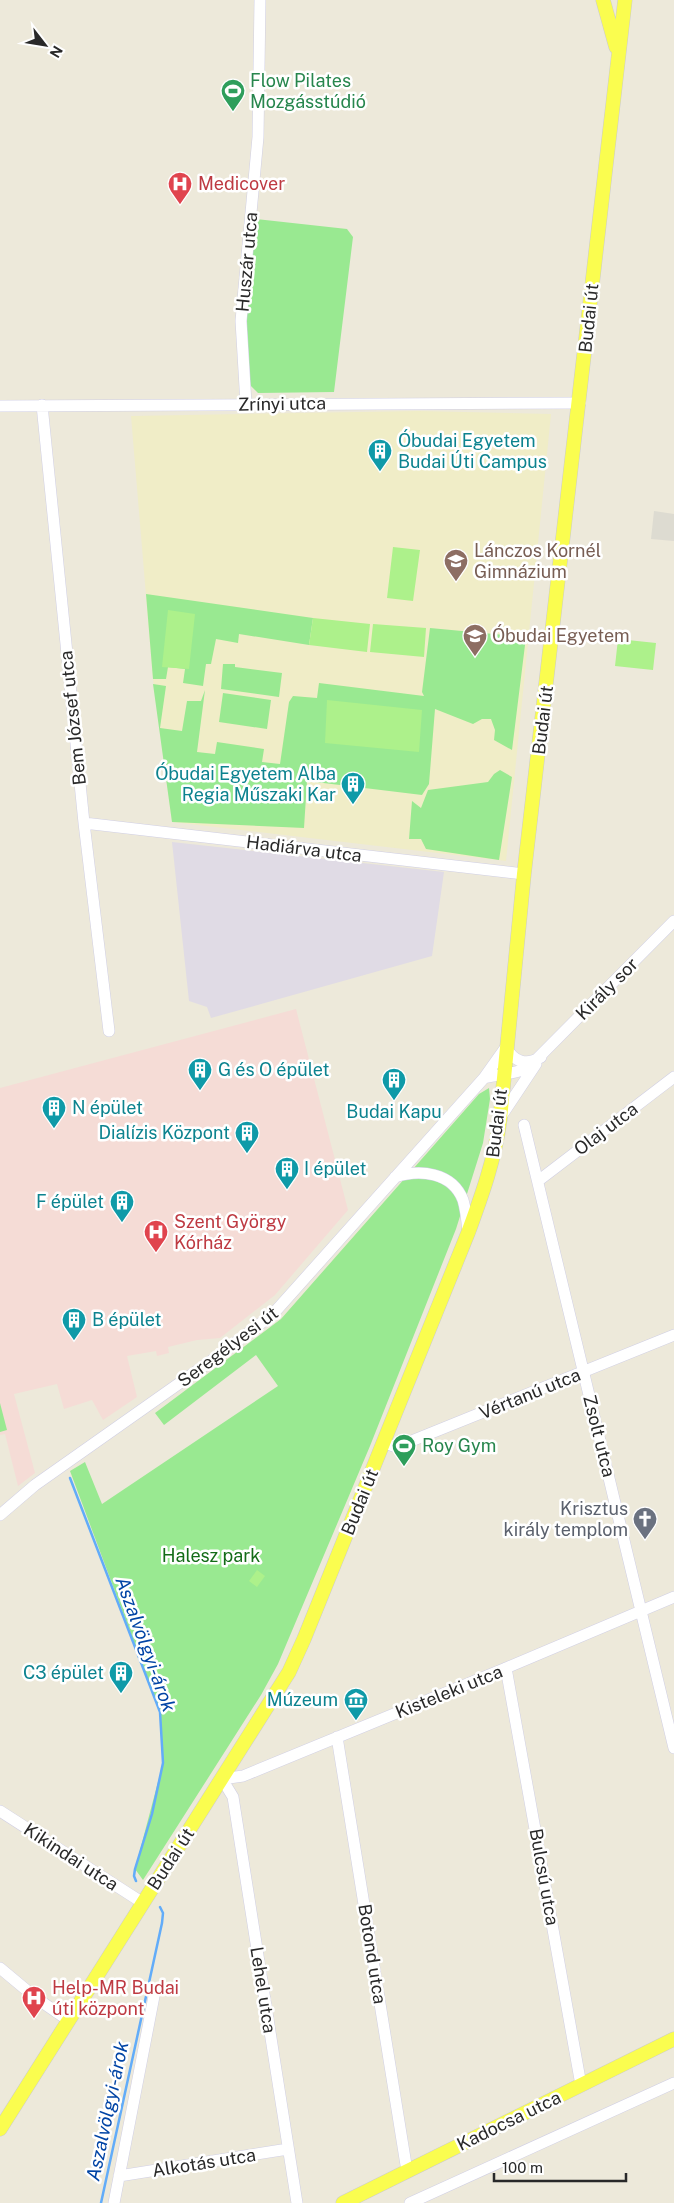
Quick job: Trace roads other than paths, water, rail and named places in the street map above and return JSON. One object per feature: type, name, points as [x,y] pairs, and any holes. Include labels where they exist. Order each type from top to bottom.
[{"type":"main road","points":[[603,0],[610,21],[618,58]]},
{"type":"main road","name":"Budai út","points":[[0,2129],[278,1691],[297,1656],[468,1233],[492,1164],[500,1119],[524,874],[580,403],[625,0]]},
{"type":"main road","name":"Kadocsa utca","points":[[343,2203],[674,2039]]},
{"type":"street","name":"Huszár utca","points":[[246,404],[241,321],[258,137],[260,0]]},
{"type":"street","points":[[563,403],[577,423]]},
{"type":"street","name":"Zrínyi utca","points":[[0,406],[580,403]]},
{"type":"street","name":"Bem József utca","points":[[42,405],[84,823],[109,1031]]},
{"type":"street","name":"Hadiárva utca","points":[[84,823],[524,874]]},
{"type":"street","name":"Király sor","points":[[503,1073],[523,1070],[541,1057],[674,921]]},
{"type":"street","points":[[506,1047],[511,1055],[520,1061],[529,1062],[541,1057]]},
{"type":"street","name":"Seregélyesi út","points":[[0,1515],[35,1485],[265,1322],[283,1305],[484,1078],[506,1047]]},
{"type":"street","name":"Király sor","points":[[500,1119],[541,1057]]},
{"type":"street","points":[[484,1078],[503,1073]]},
{"type":"street","name":"Olaj utca","points":[[538,1181],[674,1077]]},
{"type":"street","name":"Zsolt utca","points":[[524,1125],[674,1748]]},
{"type":"street","points":[[394,1178],[405,1174],[425,1172],[446,1180],[456,1190],[462,1200],[468,1233]]},
{"type":"street","name":"Vértanú utca","points":[[384,1442],[393,1446],[404,1444],[674,1335]]},
{"type":"street","name":"Kisteleki utca","points":[[222,1779],[242,1776],[506,1668],[674,1596]]},
{"type":"street","name":"Bulcsú utca","points":[[506,1668],[581,2085]]},
{"type":"street","name":"Botond utca","points":[[337,1737],[407,2172]]},
{"type":"street","name":"Lehel utca","points":[[222,1779],[233,1797],[297,2203]]},
{"type":"street","name":"Kikindai utca","points":[[0,1811],[143,1903]]},
{"type":"street","points":[[0,1968],[36,1998],[68,2020]]},
{"type":"street","points":[[114,2203],[155,1991]]},
{"type":"street","name":"Kadocsa utca","points":[[410,2203],[674,2083]]},
{"type":"street","name":"Alkotás utca","points":[[119,2176],[288,2149]]},
{"type":"waterway","name":"Aszalvölgyi-árok","points":[[70,1478],[160,1712],[163,1763],[152,1814],[135,1869],[134,1876],[136,1881]]},
{"type":"waterway","name":"Aszalvölgyi-árok","points":[[101,2203],[162,1923],[163,1913],[160,1907]]},
{"type":"place","name":"Flow Pilates Mozgásstúdió","points":[[233,112]]},
{"type":"place","name":"Medicover","points":[[180,205]]},
{"type":"place","name":"Óbudai Egyetem Budai Úti Campus","points":[[380,472]]},
{"type":"place","name":"Lánczos Kornél Gimnázium","points":[[456,582]]},
{"type":"place","name":"Óbudai Egyetem","points":[[475,657]]},
{"type":"place","name":"Óbudai Egyetem Alba Regia Műszaki Kar","points":[[353,805]]},
{"type":"place","name":"G és O épület","points":[[200,1091]]},
{"type":"place","name":"Budai Kapu","points":[[394,1101]]},
{"type":"place","name":"N épület","points":[[54,1129]]},
{"type":"place","name":"Dialízis Központ","points":[[247,1154]]},
{"type":"place","name":"I épület","points":[[287,1190]]},
{"type":"place","name":"F épület","points":[[122,1223]]},
{"type":"place","name":"Szent György Kórház","points":[[156,1253]]},
{"type":"place","name":"B épület","points":[[74,1341]]},
{"type":"place","name":"Roy Gym","points":[[404,1467]]},
{"type":"place","name":"Krisztus király templom","points":[[645,1540]]},
{"type":"place","name":"C3 épület","points":[[121,1694]]},
{"type":"place","name":"Múzeum","points":[[356,1721]]},
{"type":"place","name":"Help-MR Budai úti központ","points":[[34,2019]]},
{"type":"park label","name":"Halesz park","points":[[211,1556]]}]
